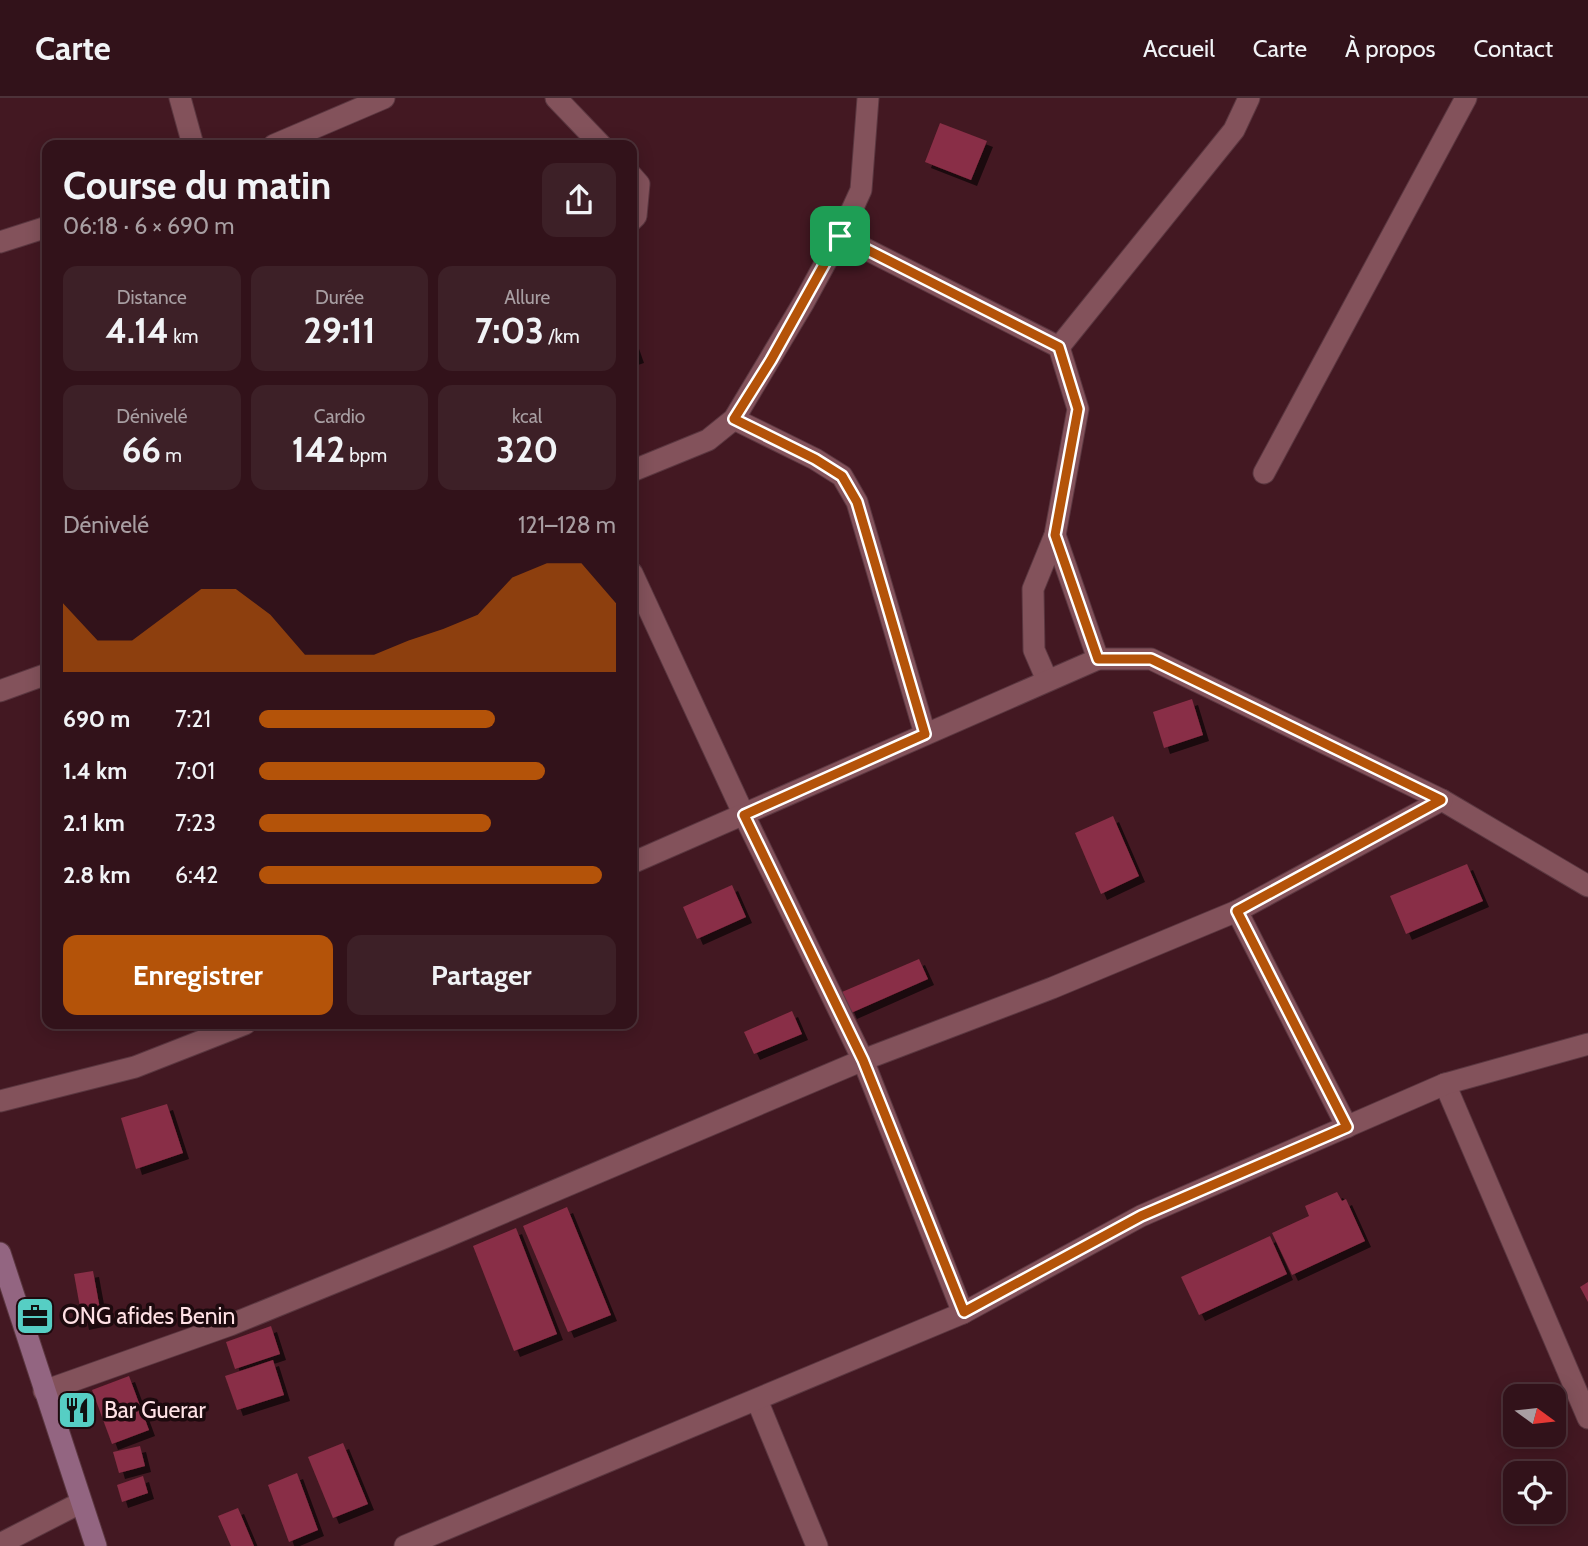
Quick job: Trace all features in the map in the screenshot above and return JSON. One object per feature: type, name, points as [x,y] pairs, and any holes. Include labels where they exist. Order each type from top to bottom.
[{"type":"main road","points":[[0,1253],[96,1546]]},
{"type":"street","points":[[180,98],[192,140]]},
{"type":"street","points":[[286,140],[384,98]]},
{"type":"street","points":[[555,98],[596,140]]},
{"type":"street","points":[[637,469],[708,440],[734,419],[771,360],[840,236],[861,190],[868,98]]},
{"type":"street","points":[[1059,347],[1234,130],[1249,98]]},
{"type":"street","points":[[1264,473],[1457,102]]},
{"type":"street","points":[[637,182],[637,205]]},
{"type":"street","points":[[0,242],[42,228]]},
{"type":"street","points":[[840,236],[1059,347],[1078,409],[1055,535],[1033,589],[1034,650],[1047,680]]},
{"type":"street","points":[[734,419],[815,459],[842,476],[857,502],[925,734]]},
{"type":"street","points":[[1055,535],[1098,659]]},
{"type":"street","points":[[637,584],[744,815],[863,1060],[964,1312]]},
{"type":"street","points":[[637,861],[1098,659],[1151,659],[1441,800],[1588,886]]},
{"type":"street","points":[[0,691],[42,676]]},
{"type":"street","points":[[44,1391],[230,1325],[317,1290],[863,1060],[1052,988],[1237,911],[1441,800]]},
{"type":"street","points":[[1237,911],[1347,1127]]},
{"type":"street","points":[[0,1101],[135,1067],[232,1029]]},
{"type":"street","points":[[405,1546],[757,1401],[964,1312],[1141,1216],[1445,1084],[1588,1044]]},
{"type":"street","points":[[1445,1084],[1588,1418]]},
{"type":"street","points":[[757,1401],[817,1546]]},
{"type":"street","points":[[0,1544],[80,1503]]},
{"type":"building","points":[[940,123],[987,141],[971,180],[925,162]]},
{"type":"building","points":[[1192,699],[1203,735],[1164,748],[1153,712]]},
{"type":"building","points":[[1113,816],[1139,876],[1101,894],[1075,833]]},
{"type":"building","points":[[1467,864],[1483,901],[1406,934],[1390,896]]},
{"type":"building","points":[[732,885],[746,917],[697,939],[683,907]]},
{"type":"building","points":[[919,959],[928,979],[851,1013],[842,992]]},
{"type":"building","points":[[792,1011],[802,1034],[754,1054],[744,1032]]},
{"type":"building","points":[[167,1104],[183,1153],[136,1169],[121,1118]]},
{"type":"building","points":[[1337,1192],[1342,1201],[1346,1199],[1365,1241],[1292,1275],[1272,1233],[1309,1216],[1305,1206]]},
{"type":"building","points":[[567,1207],[611,1315],[568,1332],[523,1226]]},
{"type":"building","points":[[516,1228],[557,1334],[514,1351],[473,1246]]},
{"type":"building","points":[[1270,1236],[1287,1274],[1199,1315],[1181,1277]]},
{"type":"building","points":[[93,1271],[102,1320],[83,1324],[74,1274]]},
{"type":"building","points":[[1588,1282],[1588,1302],[1580,1287]]},
{"type":"building","points":[[271,1326],[280,1354],[235,1369],[226,1342]]},
{"type":"building","points":[[273,1360],[284,1395],[237,1410],[225,1376]]},
{"type":"building","points":[[129,1376],[149,1430],[112,1444],[92,1390]]},
{"type":"building","points":[[343,1443],[368,1504],[333,1518],[308,1457]]},
{"type":"building","points":[[140,1446],[145,1466],[119,1473],[113,1452]]},
{"type":"building","points":[[297,1473],[318,1530],[289,1542],[268,1485]]},
{"type":"building","points":[[143,1476],[148,1493],[122,1502],[117,1485]]},
{"type":"building","points":[[238,1508],[254,1546],[231,1546],[218,1516]]},
{"type":"place","name":"ONG afides Benin","points":[[35,1316]]},
{"type":"place","name":"Bar Guerar","points":[[77,1410]]},
{"type":"route","points":[[840,236],[1059,347],[1078,409],[1055,535],[1098,659],[1151,659],[1441,800],[1237,911],[1347,1127],[1141,1216],[964,1312],[863,1060],[744,815],[925,734],[857,502],[842,476],[815,459],[734,419],[771,360],[840,236]]}]
